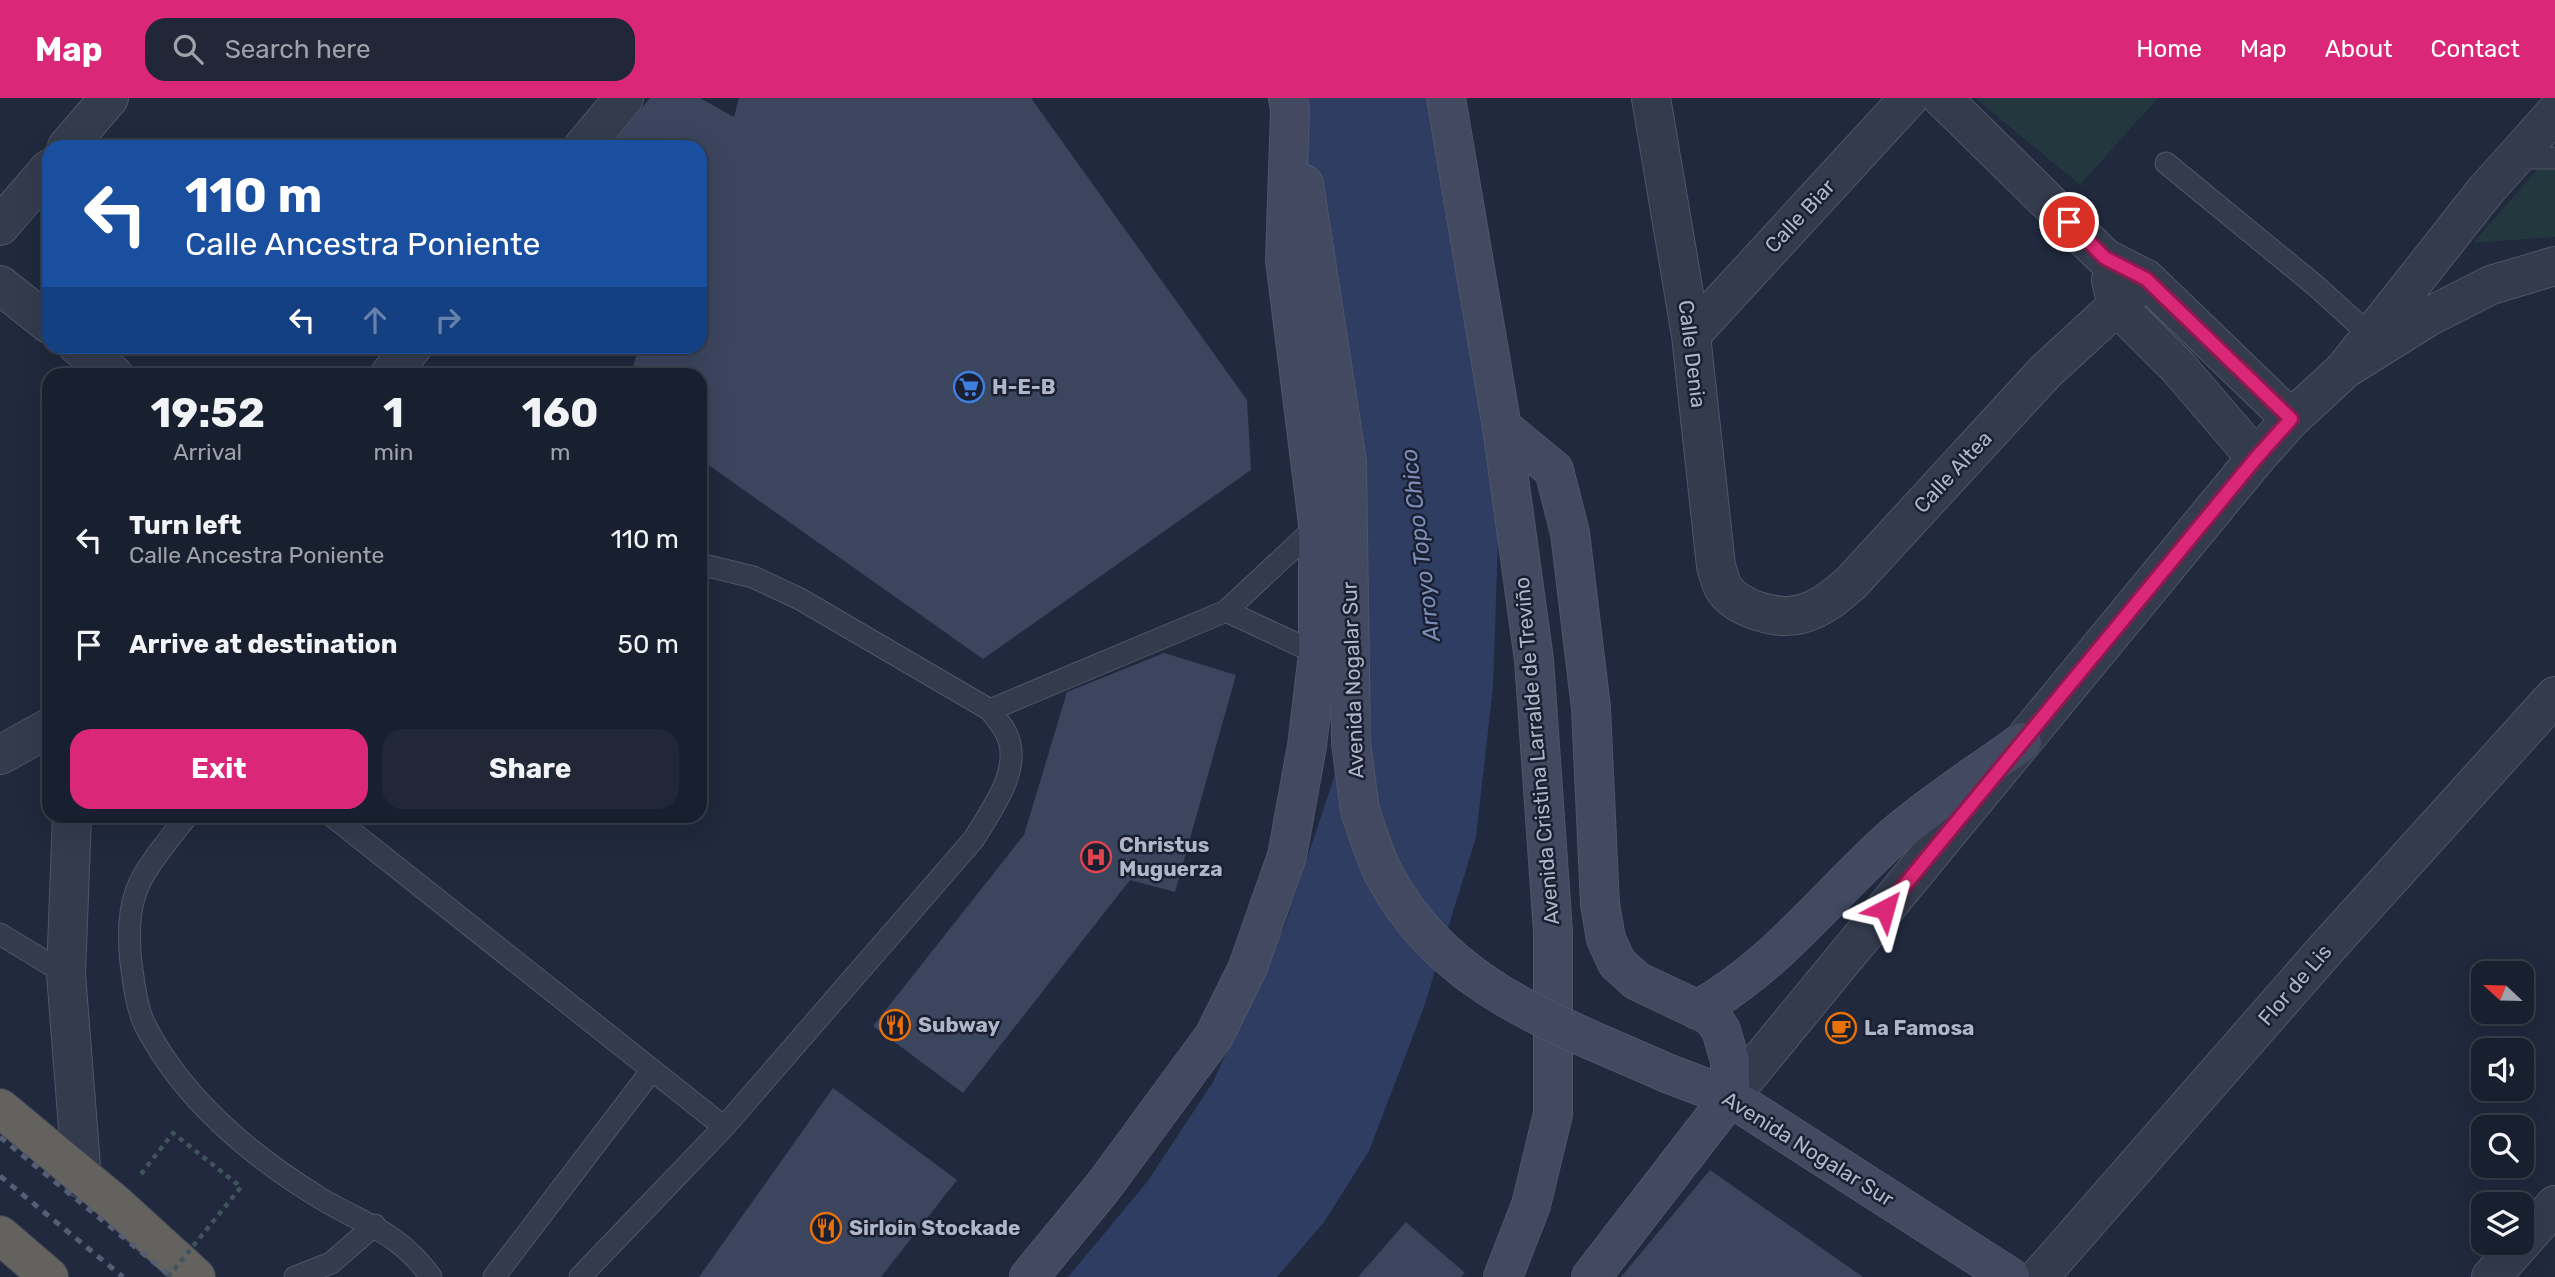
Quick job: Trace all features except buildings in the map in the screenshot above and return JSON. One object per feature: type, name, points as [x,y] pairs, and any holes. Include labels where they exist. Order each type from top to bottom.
[{"type":"highway","points":[[0,1108],[82,1179],[117,1205],[196,1277]]},
{"type":"highway","points":[[0,1235],[50,1277]]},
{"type":"main road","name":"Avenida Cristina Larralde de Treviño","points":[[1446,98],[1502,427],[1534,660],[1553,932],[1553,1114],[1531,1205],[1503,1277]]},
{"type":"main road","points":[[1029,1277],[1103,1186],[1214,1036],[1248,967],[1287,856],[1307,746],[1318,654],[1318,524],[1285,260],[1289,104]]},
{"type":"main road","name":"Avenida Nogalar Sur","points":[[1289,104],[1316,253],[1347,462],[1351,743],[1360,811],[1384,874],[1412,920],[1446,955],[1483,985],[1524,1009],[1669,1074],[1730,1097],[2010,1277]]},
{"type":"main road","points":[[1502,427],[1554,470],[1570,533],[1591,708],[1600,904],[1606,939],[1617,962],[1637,981],[1710,1016],[1721,1030],[1730,1061],[1730,1097],[1591,1277]]},
{"type":"main road","points":[[1697,1010],[1721,996],[1791,940],[1894,837],[2022,742]]},
{"type":"street","points":[[74,140],[109,98]]},
{"type":"street","points":[[589,140],[624,98]]},
{"type":"street","name":"Calle Denia","points":[[1651,98],[1691,335],[1716,566],[1723,588],[1740,603]]},
{"type":"street","name":"Calle Biar","points":[[1691,335],[1909,98]]},
{"type":"street","points":[[1942,98],[2105,258],[2146,279],[2291,419]]},
{"type":"street","points":[[1730,1097],[2256,458],[2291,419],[2345,369],[2514,158],[2555,113]]},
{"type":"street","points":[[0,226],[42,177]]},
{"type":"street","points":[[2105,258],[2117,306],[2177,366],[2256,458]]},
{"type":"street","points":[[2345,369],[2428,317],[2491,285],[2555,266]]},
{"type":"street","name":"Calle Altea","points":[[1740,603],[1769,614],[1799,615],[1827,603],[1860,573],[2045,372],[2146,279]]},
{"type":"street","points":[[0,285],[42,318]]},
{"type":"street","points":[[88,354],[106,368]]},
{"type":"street","points":[[395,368],[406,354]]},
{"type":"street","name":"Flor de Lis","points":[[2039,1277],[2327,948],[2555,696]]},
{"type":"street","points":[[0,755],[42,732]]},
{"type":"street","points":[[72,823],[66,974],[82,1179]]},
{"type":"street","points":[[2491,1277],[2555,1205]]},
{"type":"lane","points":[[2514,158],[2555,158]]},
{"type":"lane","points":[[2166,163],[2316,286],[2371,337]]},
{"type":"lane","points":[[990,710],[1226,611],[1318,524]]},
{"type":"lane","points":[[580,1277],[724,1128],[974,839],[1002,791],[1011,761],[1007,735],[990,710],[800,598],[753,577],[707,566]]},
{"type":"lane","points":[[1226,611],[1318,654]]},
{"type":"lane","points":[[182,823],[140,881],[127,932],[135,989],[144,1023],[171,1068],[200,1105],[278,1169],[321,1198],[375,1225],[399,1242],[431,1277]]},
{"type":"lane","points":[[341,823],[724,1128]]},
{"type":"lane","points":[[0,934],[66,974]]},
{"type":"lane","points":[[494,1277],[652,1070]]},
{"type":"lane","points":[[295,1277],[331,1263],[375,1225]]},
{"type":"path","points":[[117,1205],[173,1133],[241,1187],[168,1277]]},
{"type":"shaded area","points":[[1975,98],[2158,98],[2080,185]]},
{"type":"shaded area","points":[[2555,149],[2555,237],[2473,243]]},
{"type":"water","name":"Arroyo Topo Chico","points":[[1288,98],[1446,98],[1502,427],[1493,687],[1476,837],[1424,1007],[1369,1151],[1324,1222],[1277,1277],[1068,1277],[1147,1182],[1213,1082],[1285,925],[1366,681]]},
{"type":"railway","points":[[0,1137],[172,1277]]},
{"type":"railway","points":[[0,1176],[123,1277]]},
{"type":"place","name":"H-E-B","points":[[969,387]]},
{"type":"place","name":"Christus Muguerza","points":[[1096,857]]},
{"type":"place","name":"Subway","points":[[895,1025]]},
{"type":"place","name":"La Famosa","points":[[1841,1028]]},
{"type":"place","name":"Sirloin Stockade","points":[[826,1228]]},
{"type":"route","points":[[1885,909],[2291,419],[2146,279],[2105,258],[2069,222]]}]
